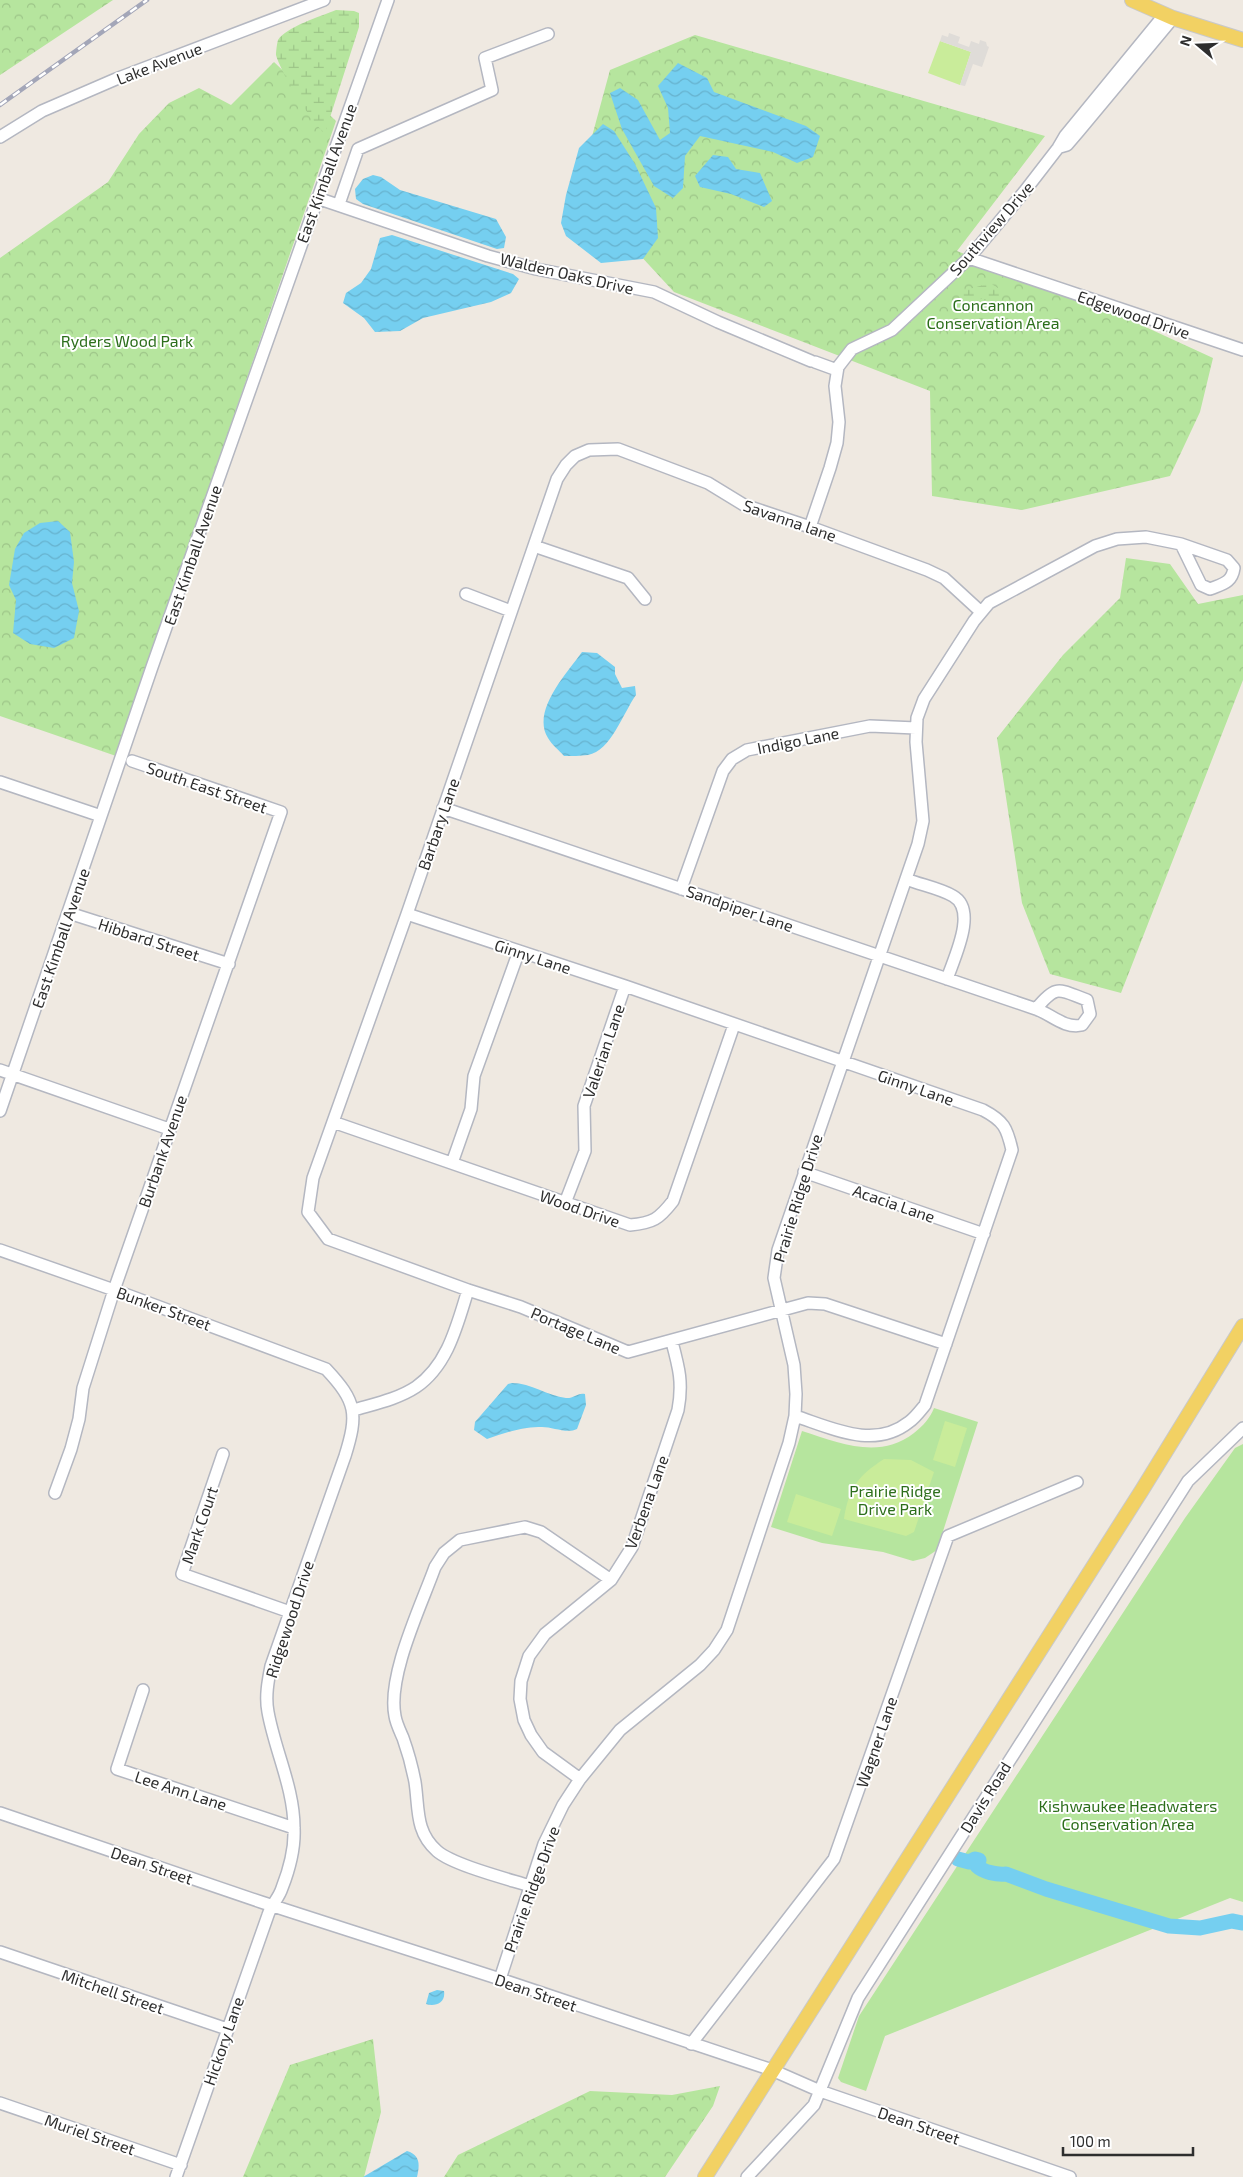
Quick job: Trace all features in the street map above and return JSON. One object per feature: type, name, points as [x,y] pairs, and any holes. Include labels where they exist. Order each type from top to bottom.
[{"type":"main road","points":[[1132,0],[1169,16],[1243,40]]},
{"type":"main road","points":[[705,2177],[1243,1326]]},
{"type":"street","name":"Lake Avenue","points":[[0,137],[42,111],[116,79],[324,0]]},
{"type":"street","name":"East Kimball Avenue","points":[[0,1111],[101,816],[388,0]]},
{"type":"street","name":"Southview Drive","points":[[837,370],[852,349],[892,330],[969,258],[1058,148],[1065,136],[1169,16]]},
{"type":"street","points":[[338,204],[358,149],[492,90],[486,58],[548,34]]},
{"type":"street","name":"Walden Oaks Drive","points":[[318,198],[488,256],[536,269],[654,292],[718,322],[813,362],[837,370]]},
{"type":"street","name":"Edgewood Drive","points":[[969,258],[1243,350]]},
{"type":"street","points":[[810,526],[837,443],[839,422],[835,386],[837,370]]},
{"type":"street","name":"Savanna lane","points":[[589,450],[618,449],[708,483],[744,505],[810,526],[927,570],[944,578],[981,612]]},
{"type":"street","name":"Barbary Lane","points":[[308,1212],[313,1178],[407,914],[557,479],[566,465],[575,456],[589,450]]},
{"type":"street","name":"Prairie Ridge Drive","points":[[500,1979],[544,1844],[559,1812],[580,1779],[620,1730],[700,1665],[714,1650],[727,1630],[789,1443],[795,1416],[796,1394],[794,1365],[774,1278],[778,1250],[918,844],[923,821],[916,728],[917,718],[924,699],[981,612],[989,603],[1095,546],[1117,539],[1146,537],[1181,544],[1227,560],[1234,568],[1233,576],[1228,582],[1210,589],[1201,585],[1181,544]]},
{"type":"street","points":[[534,546],[628,578],[645,599]]},
{"type":"street","points":[[466,594],[511,611]]},
{"type":"street","name":"Indigo Lane","points":[[682,889],[723,771],[732,759],[747,750],[870,726],[916,728]]},
{"type":"street","name":"South East Street","points":[[132,761],[281,812]]},
{"type":"street","points":[[0,782],[101,816]]},
{"type":"street","name":"Sandpiper Lane","points":[[443,808],[1036,1008]]},
{"type":"street","name":"Burbank Avenue","points":[[55,1493],[72,1449],[79,1419],[83,1388],[114,1290],[169,1128],[229,964],[281,812]]},
{"type":"street","points":[[906,879],[954,897],[962,904],[966,914],[964,926],[947,979]]},
{"type":"street","name":"Hibbard Street","points":[[69,913],[229,964]]},
{"type":"street","name":"Ginny Lane","points":[[407,914],[625,986],[983,1110],[996,1117],[1007,1129],[1012,1150],[925,1405],[910,1422],[896,1430],[875,1437],[854,1435],[795,1416]]},
{"type":"street","points":[[452,1163],[472,1109],[474,1076],[519,951]]},
{"type":"street","name":"Valerian Lane","points":[[566,1203],[584,1151],[584,1106],[625,986]]},
{"type":"street","name":"Wood Drive","points":[[333,1122],[630,1225],[647,1224],[662,1216],[673,1201],[734,1025]]},
{"type":"street","points":[[0,1070],[169,1128]]},
{"type":"street","name":"Acacia Lane","points":[[804,1172],[984,1234]]},
{"type":"street","name":"Portage Lane","points":[[308,1212],[328,1239],[468,1290],[521,1307],[628,1352],[672,1342],[808,1303],[825,1304],[946,1344]]},
{"type":"street","name":"Bunker Street","points":[[0,1250],[114,1290],[326,1369],[342,1386],[354,1410]]},
{"type":"street","points":[[354,1410],[393,1398],[416,1387],[434,1369],[451,1343],[468,1290]]},
{"type":"street","name":"Verbena Lane","points":[[580,1779],[543,1752],[531,1736],[524,1720],[520,1699],[521,1680],[529,1656],[545,1634],[611,1580],[632,1547],[678,1410],[681,1375],[672,1342]]},
{"type":"street","name":"Ridgewood Drive","points":[[271,1906],[282,1890],[291,1859],[294,1828],[291,1800],[267,1710],[267,1686],[271,1666],[345,1456],[352,1431],[354,1410]]},
{"type":"street","name":"Davis Road","points":[[747,2177],[804,2118],[814,2105],[858,1998],[1188,1481],[1243,1428]]},
{"type":"street","name":"Mark Court","points":[[223,1454],[182,1574],[290,1612]]},
{"type":"street","name":"Wagner Lane","points":[[691,2044],[834,1859],[948,1536],[1077,1482]]},
{"type":"street","points":[[530,1886],[455,1861],[438,1852],[423,1835],[417,1817],[415,1784],[410,1758],[395,1717],[393,1689],[398,1668],[435,1567],[444,1553],[460,1540],[525,1527],[541,1532],[611,1580]]},
{"type":"street","name":"Lee Ann Lane","points":[[143,1690],[118,1769],[294,1828]]},
{"type":"street","name":"Dean Street","points":[[0,1813],[271,1906],[500,1979],[772,2070],[820,2091],[1070,2177]]},
{"type":"street","name":"Hickory Lane","points":[[176,2177],[271,1906]]},
{"type":"street","name":"Mitchell Street","points":[[0,1952],[227,2029]]},
{"type":"street","name":"Muriel Street","points":[[0,2103],[180,2165]]},
{"type":"green space","points":[[0,0],[113,0],[0,75]]},
{"type":"green space","points":[[336,10],[359,13],[359,27],[325,133],[312,119],[297,97],[279,63],[276,52],[278,40],[282,35],[304,22]]},
{"type":"green space","name":"Concannon Conservation Area","points":[[695,35],[1045,136],[957,251],[1126,318],[1213,358],[1200,412],[1170,476],[1022,510],[932,496],[930,391],[674,292],[578,188],[610,70]]},
{"type":"green space","points":[[940,41],[971,52],[960,85],[928,73]]},
{"type":"green space","name":"Ryders Wood Park","points":[[274,62],[336,121],[116,756],[0,716],[0,258],[108,182],[139,134],[169,103],[199,88],[231,105]]},
{"type":"green space","points":[[990,283],[1001,290],[999,299],[981,299],[971,303],[961,303],[959,296],[966,290]]},
{"type":"green space","points":[[1126,558],[1170,564],[1198,604],[1243,595],[1243,680],[1121,993],[1050,974],[1022,903],[997,738],[1063,655],[1120,598]]},
{"type":"green space","name":"Prairie Ridge Drive Park","points":[[934,1408],[978,1422],[937,1550],[925,1558],[913,1561],[883,1552],[822,1543],[771,1527],[802,1431],[859,1447],[887,1446],[901,1441],[914,1433],[926,1422]]},
{"type":"green space","points":[[945,1421],[967,1428],[955,1467],[933,1460]]},
{"type":"green space","name":"Kishwaukee Headwaters Conservation Area","points":[[1243,1444],[1243,1902],[1230,1898],[885,2036],[866,2091],[841,2082],[838,2078],[859,2016],[1185,1518],[1235,1448]]},
{"type":"green space","points":[[884,1459],[911,1460],[934,1472],[914,1532],[906,1536],[844,1519],[852,1490],[856,1483],[867,1471]]},
{"type":"green space","points":[[796,1494],[841,1509],[832,1536],[787,1522]]},
{"type":"green space","points":[[373,2039],[381,2112],[364,2177],[243,2177],[290,2065]]},
{"type":"green space","points":[[720,2086],[713,2106],[665,2177],[444,2177],[458,2155],[590,2091],[672,2095]]},
{"type":"shaded area","points":[[949,33],[960,37],[958,43],[969,47],[971,41],[979,44],[980,40],[986,42],[989,47],[982,67],[973,64],[965,86],[960,85],[971,52],[940,41],[942,35],[948,37]]},
{"type":"water","points":[[678,63],[707,78],[714,92],[806,126],[820,136],[813,157],[797,163],[773,152],[700,136],[685,156],[683,188],[673,198],[654,186],[622,129],[610,93],[620,88],[638,100],[660,140],[670,133],[668,108],[658,86]]},
{"type":"water","points":[[603,124],[614,131],[635,164],[656,208],[658,238],[643,259],[601,263],[566,236],[561,223],[566,195],[579,148]]},
{"type":"water","points":[[713,155],[728,157],[736,169],[760,173],[772,201],[764,207],[731,194],[700,187],[695,176]]},
{"type":"water","points":[[373,175],[381,177],[400,190],[496,219],[506,237],[504,248],[497,249],[363,204],[356,199],[355,189],[363,179]]},
{"type":"water","points":[[392,235],[513,274],[519,279],[511,293],[491,302],[423,318],[400,331],[375,332],[364,318],[343,303],[346,293],[361,283],[371,269],[380,238]]},
{"type":"water","points":[[58,521],[70,532],[74,562],[72,583],[79,611],[74,638],[54,648],[30,644],[13,633],[16,600],[9,585],[15,549],[24,533],[40,523]]},
{"type":"water","points":[[582,652],[597,653],[615,667],[615,674],[622,688],[635,686],[636,695],[610,739],[596,752],[588,755],[564,756],[548,738],[544,727],[544,716],[547,704],[560,681]]},
{"type":"water","points":[[508,1384],[526,1385],[566,1398],[585,1394],[586,1405],[577,1429],[569,1431],[535,1427],[514,1430],[487,1439],[474,1430],[475,1422]]},
{"type":"water","points":[[437,1990],[444,1991],[442,2001],[433,2005],[426,2004],[429,1993]]},
{"type":"water","points":[[407,2151],[417,2158],[419,2168],[417,2177],[363,2177]]},
{"type":"waterway","points":[[958,1859],[969,1862],[975,1859],[979,1860],[977,1866],[986,1871],[1006,1874],[1046,1889],[1169,1926],[1200,1928],[1232,1921],[1243,1923]]},
{"type":"railway","points":[[0,105],[147,0]]}]
